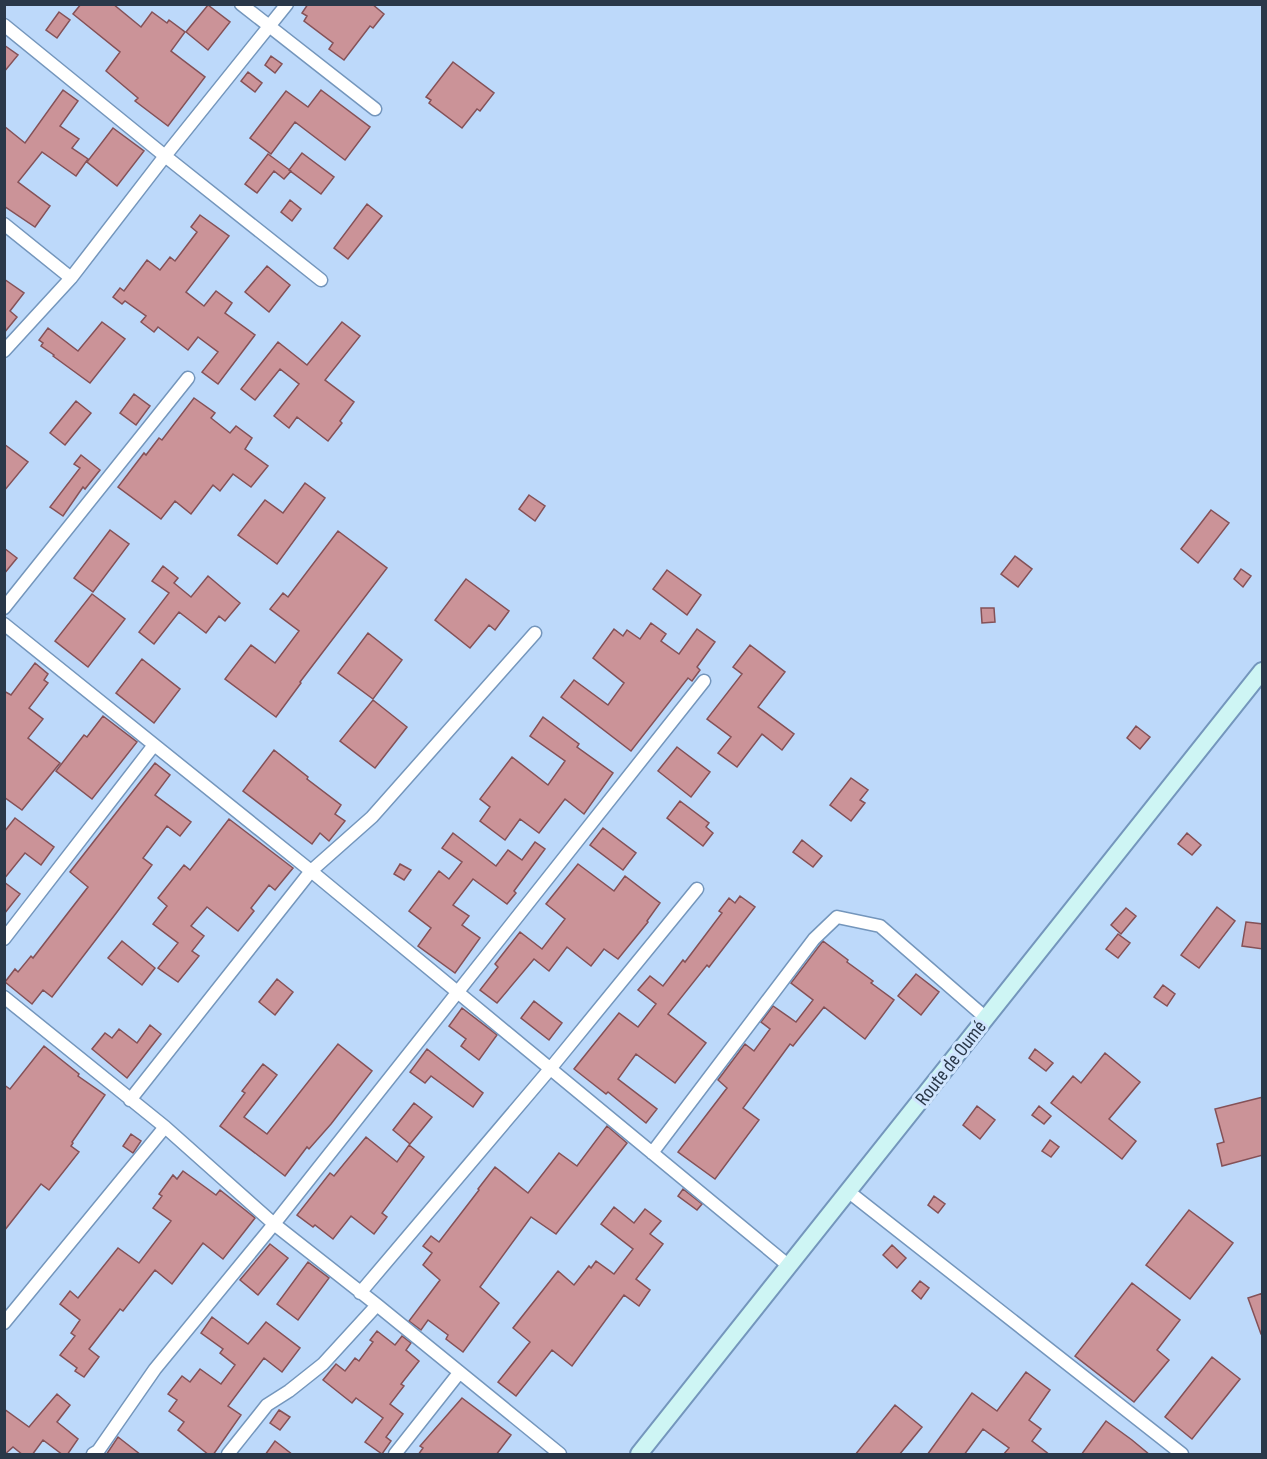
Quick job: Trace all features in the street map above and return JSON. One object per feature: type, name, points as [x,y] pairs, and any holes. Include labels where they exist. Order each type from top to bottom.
[{"type":"street","points":[[241,4],[375,109]]},
{"type":"street","points":[[4,351],[71,278],[286,4]]},
{"type":"street","points":[[4,25],[321,280]]},
{"type":"street","points":[[4,224],[71,278]]},
{"type":"street","points":[[4,608],[188,378]]},
{"type":"street","points":[[4,624],[311,870],[789,1266]]},
{"type":"street","points":[[130,1100],[311,870],[372,817],[535,633]]},
{"type":"street","name":"Route de Oumé","points":[[639,1455],[1263,671]]},
{"type":"street","points":[[93,1455],[155,1370],[459,993],[704,681]]},
{"type":"street","points":[[4,939],[154,745]]},
{"type":"street","points":[[360,1293],[550,1069],[697,889]]},
{"type":"street","points":[[652,1153],[814,939],[837,917],[880,926],[986,1018]]},
{"type":"street","points":[[4,997],[165,1127],[274,1224],[560,1455]]},
{"type":"street","points":[[4,1323],[165,1127]]},
{"type":"street","points":[[849,1192],[1182,1455]]},
{"type":"street","points":[[228,1455],[267,1405],[323,1364],[377,1305]]},
{"type":"street","points":[[395,1455],[459,1373]]},
{"type":"building","points":[[81,4],[113,4],[141,27],[152,12],[167,23],[169,20],[185,32],[171,51],[205,77],[168,126],[135,101],[138,98],[106,71],[120,52],[73,14]]},
{"type":"building","points":[[308,4],[372,4],[384,14],[373,28],[370,26],[344,60],[329,49],[333,43],[304,21],[307,16],[302,13]]},
{"type":"building","points":[[208,5],[230,22],[208,50],[186,32]]},
{"type":"building","points":[[59,12],[70,20],[57,38],[46,30]]},
{"type":"building","points":[[4,45],[18,55],[4,72]]},
{"type":"building","points":[[271,56],[282,64],[275,73],[265,65]]},
{"type":"building","points":[[453,62],[494,93],[480,111],[477,109],[462,128],[429,103],[431,100],[426,97]]},
{"type":"building","points":[[248,72],[262,83],[255,92],[241,81]]},
{"type":"building","points":[[63,90],[78,101],[60,126],[79,139],[72,148],[88,159],[76,176],[42,152],[18,182],[50,206],[35,227],[4,206],[4,126],[25,143]]},
{"type":"building","points":[[321,90],[370,127],[345,160],[295,122],[271,154],[250,138],[286,91],[308,107]]},
{"type":"building","points":[[113,128],[144,151],[117,186],[87,162]]},
{"type":"building","points":[[302,153],[334,177],[321,194],[289,170]]},
{"type":"building","points":[[268,154],[291,171],[284,179],[274,171],[257,193],[245,184]]},
{"type":"building","points":[[290,200],[301,209],[292,221],[281,212]]},
{"type":"building","points":[[367,204],[382,216],[348,259],[334,248]]},
{"type":"building","points":[[200,215],[229,236],[186,292],[204,306],[216,291],[232,303],[225,313],[255,335],[218,384],[202,372],[218,352],[198,337],[188,350],[158,327],[154,332],[141,322],[146,316],[125,301],[122,304],[113,297],[120,288],[124,291],[147,260],[160,270],[170,257],[175,261],[197,232],[191,227]]},
{"type":"building","points":[[267,266],[290,285],[269,312],[245,292]]},
{"type":"building","points":[[4,279],[24,293],[10,311],[17,317],[4,333]]},
{"type":"building","points":[[102,322],[125,339],[90,383],[41,346],[43,343],[39,340],[48,328],[78,351]]},
{"type":"building","points":[[342,322],[360,336],[325,380],[354,402],[328,441],[297,417],[289,428],[274,416],[299,384],[280,369],[255,400],[241,389],[278,342],[307,365]]},
{"type":"building","points":[[134,394],[150,406],[136,425],[120,413]]},
{"type":"building","points":[[194,398],[215,413],[211,418],[230,433],[236,426],[252,438],[245,449],[268,466],[251,487],[233,474],[220,491],[213,485],[191,514],[175,501],[161,519],[118,487],[144,453],[146,455],[159,438],[162,440]]},
{"type":"building","points":[[76,401],[91,413],[65,445],[50,433]]},
{"type":"building","points":[[4,444],[28,462],[4,491]]},
{"type":"building","points":[[81,455],[100,470],[85,489],[83,487],[63,516],[50,507],[80,468],[74,464]]},
{"type":"building","points":[[305,483],[325,498],[277,564],[238,535],[265,500],[283,513]]},
{"type":"building","points":[[529,495],[545,506],[535,521],[519,509]]},
{"type":"building","points":[[1211,510],[1229,523],[1198,563],[1181,549]]},
{"type":"building","points":[[110,530],[129,544],[93,592],[74,578]]},
{"type":"building","points":[[338,531],[387,568],[276,717],[225,679],[251,645],[275,663],[299,631],[270,609],[283,593],[288,597]]},
{"type":"building","points":[[4,548],[17,558],[4,574]]},
{"type":"building","points":[[1015,556],[1032,569],[1018,587],[1001,574]]},
{"type":"building","points":[[163,566],[178,578],[174,583],[191,597],[208,576],[240,603],[225,621],[219,616],[206,633],[179,612],[154,644],[139,632],[169,593],[152,581]]},
{"type":"building","points":[[1241,569],[1251,576],[1243,587],[1234,579]]},
{"type":"building","points":[[667,570],[701,595],[687,615],[653,589]]},
{"type":"building","points":[[466,579],[509,611],[495,630],[489,625],[470,648],[435,620]]},
{"type":"building","points":[[92,594],[125,619],[88,667],[55,641]]},
{"type":"building","points":[[981,608],[994,608],[995,622],[982,623]]},
{"type":"building","points":[[651,623],[666,634],[661,641],[679,654],[697,629],[715,642],[697,667],[700,670],[692,681],[688,678],[631,751],[561,697],[574,680],[608,705],[624,683],[593,658],[614,629],[623,636],[627,630],[640,639]]},
{"type":"building","points":[[368,633],[402,660],[373,699],[338,673]]},
{"type":"building","points":[[750,645],[785,672],[758,707],[794,734],[782,750],[762,734],[737,767],[718,753],[731,737],[707,719],[742,674],[733,667]]},
{"type":"building","points":[[142,659],[180,689],[154,723],[116,693]]},
{"type":"building","points":[[35,663],[48,674],[44,680],[48,683],[29,708],[43,719],[28,738],[60,763],[22,810],[4,797],[4,691],[11,695]]},
{"type":"building","points":[[373,700],[407,727],[375,768],[340,741]]},
{"type":"building","points":[[103,716],[137,742],[92,799],[56,771],[84,735],[87,737]]},
{"type":"building","points":[[543,717],[579,744],[577,747],[613,773],[584,814],[565,799],[539,833],[520,819],[505,840],[480,821],[490,807],[480,799],[512,757],[548,785],[565,761],[530,736]]},
{"type":"building","points":[[1136,726],[1150,737],[1140,749],[1127,738]]},
{"type":"building","points":[[677,747],[710,772],[691,797],[658,771]]},
{"type":"building","points":[[274,750],[341,805],[335,814],[345,821],[329,841],[320,833],[312,844],[243,791]]},
{"type":"building","points":[[155,763],[170,775],[155,795],[191,822],[180,836],[167,826],[143,858],[152,865],[117,912],[52,997],[43,990],[32,1004],[5,982],[15,969],[18,972],[31,956],[33,958],[88,887],[70,872]]},
{"type":"building","points":[[851,778],[868,790],[860,800],[865,803],[851,821],[830,805]]},
{"type":"building","points":[[680,801],[709,823],[706,827],[713,833],[703,846],[667,818]]},
{"type":"building","points":[[15,818],[54,847],[41,865],[25,853],[4,879],[4,832]]},
{"type":"building","points":[[229,819],[293,868],[275,890],[269,885],[251,908],[254,911],[238,931],[207,907],[191,926],[204,936],[192,951],[199,956],[178,982],[158,968],[178,943],[153,924],[167,906],[158,898],[184,865],[190,870]]},
{"type":"building","points":[[603,828],[636,853],[623,870],[590,845]]},
{"type":"building","points":[[453,833],[496,866],[508,850],[522,860],[535,842],[545,849],[507,904],[473,879],[453,905],[469,916],[462,925],[480,938],[455,973],[418,946],[431,928],[409,911],[439,871],[449,879],[462,862],[442,848]]},
{"type":"building","points":[[1187,833],[1201,845],[1192,855],[1178,844]]},
{"type":"building","points":[[802,840],[822,856],[813,867],[793,852]]},
{"type":"building","points":[[400,864],[411,870],[404,880],[394,874]]},
{"type":"building","points":[[578,864],[614,891],[625,876],[660,903],[648,922],[618,959],[604,949],[591,966],[567,947],[549,971],[534,959],[497,1003],[480,990],[498,967],[495,964],[520,932],[542,949],[565,919],[546,904]]},
{"type":"building","points":[[4,882],[20,894],[4,914]]},
{"type":"building","points":[[740,896],[755,907],[709,967],[707,965],[668,1014],[706,1043],[675,1083],[636,1054],[618,1079],[657,1109],[646,1123],[608,1092],[606,1094],[574,1069],[619,1013],[638,1027],[656,1004],[638,990],[650,976],[663,986],[683,960],[685,962],[722,913],[719,911],[729,898],[735,903]]},
{"type":"building","points":[[1217,907],[1235,921],[1199,968],[1181,955]]},
{"type":"building","points":[[1126,908],[1136,916],[1121,934],[1111,925]]},
{"type":"building","points":[[1246,922],[1263,924],[1263,949],[1242,946]]},
{"type":"building","points":[[1118,934],[1130,943],[1118,958],[1106,949]]},
{"type":"building","points":[[122,941],[155,968],[142,985],[108,958]]},
{"type":"building","points":[[823,941],[894,1000],[865,1039],[824,1007],[793,1046],[790,1044],[743,1108],[759,1120],[715,1179],[678,1152],[727,1088],[718,1080],[745,1044],[754,1051],[770,1029],[761,1022],[773,1006],[796,1022],[813,1000],[791,983]]},
{"type":"building","points":[[916,974],[939,992],[921,1015],[898,996]]},
{"type":"building","points":[[277,979],[293,992],[275,1015],[259,1002]]},
{"type":"building","points":[[1163,985],[1175,994],[1167,1006],[1154,997]]},
{"type":"building","points":[[534,1001],[562,1023],[549,1040],[521,1018]]},
{"type":"building","points":[[462,1008],[497,1035],[479,1060],[461,1046],[466,1039],[449,1026]]},
{"type":"building","points":[[150,1025],[161,1034],[127,1078],[92,1049],[105,1033],[112,1038],[119,1029],[137,1043]]},
{"type":"building","points":[[338,1044],[372,1071],[331,1124],[309,1149],[307,1147],[285,1176],[220,1126],[245,1093],[242,1091],[263,1064],[277,1075],[244,1117],[267,1134]]},
{"type":"building","points":[[44,1046],[79,1074],[78,1076],[105,1095],[72,1142],[71,1146],[79,1152],[49,1190],[41,1184],[4,1231],[4,1085],[10,1089]]},
{"type":"building","points":[[427,1049],[483,1093],[473,1107],[431,1076],[425,1083],[410,1072]]},
{"type":"building","points":[[1035,1049],[1053,1063],[1046,1071],[1029,1058]]},
{"type":"building","points":[[1105,1053],[1140,1082],[1109,1119],[1136,1141],[1122,1159],[1051,1103],[1073,1076],[1081,1083]]},
{"type":"building","points":[[1263,1097],[1263,1155],[1222,1166],[1217,1144],[1224,1142],[1215,1109]]},
{"type":"building","points":[[414,1103],[432,1117],[410,1144],[393,1130]]},
{"type":"building","points":[[977,1106],[995,1120],[980,1139],[963,1125]]},
{"type":"building","points":[[1039,1106],[1051,1116],[1044,1124],[1032,1115]]},
{"type":"building","points":[[607,1126],[627,1143],[556,1234],[531,1217],[480,1287],[499,1303],[463,1352],[446,1339],[448,1335],[428,1320],[421,1330],[409,1321],[440,1280],[423,1265],[432,1253],[423,1246],[431,1236],[439,1242],[495,1167],[528,1193],[559,1153],[577,1166]]},
{"type":"building","points":[[131,1134],[141,1141],[133,1153],[123,1146]]},
{"type":"building","points":[[366,1137],[397,1162],[409,1145],[424,1157],[382,1213],[387,1217],[374,1234],[351,1216],[333,1239],[297,1215],[330,1173],[334,1176]]},
{"type":"building","points":[[1050,1140],[1059,1147],[1051,1157],[1042,1151]]},
{"type":"building","points":[[183,1171],[216,1195],[220,1190],[255,1218],[223,1259],[203,1243],[172,1284],[155,1270],[123,1311],[120,1309],[89,1349],[99,1357],[84,1377],[75,1371],[77,1368],[60,1355],[75,1336],[71,1333],[80,1320],[60,1304],[70,1291],[78,1298],[118,1248],[139,1263],[171,1221],[153,1208],[162,1196],[159,1194],[173,1175],[177,1179]]},
{"type":"building","points":[[683,1189],[702,1204],[697,1210],[678,1196]]},
{"type":"building","points":[[934,1196],[945,1204],[938,1213],[928,1205]]},
{"type":"building","points":[[614,1207],[634,1223],[645,1209],[661,1221],[650,1234],[663,1244],[636,1279],[650,1290],[639,1306],[624,1295],[572,1366],[552,1350],[516,1396],[498,1382],[530,1342],[513,1328],[558,1271],[574,1285],[596,1261],[614,1274],[633,1249],[601,1224]]},
{"type":"building","points":[[1189,1210],[1233,1243],[1190,1299],[1146,1265]]},
{"type":"building","points":[[270,1244],[288,1258],[258,1295],[240,1280]]},
{"type":"building","points":[[892,1245],[906,1258],[897,1268],[883,1255]]},
{"type":"building","points":[[308,1262],[329,1278],[298,1320],[277,1304]]},
{"type":"building","points":[[920,1281],[929,1288],[921,1299],[912,1291]]},
{"type":"building","points":[[1132,1283],[1180,1320],[1157,1350],[1169,1360],[1134,1402],[1075,1356]]},
{"type":"building","points":[[1263,1293],[1263,1334],[1261,1334],[1248,1298]]},
{"type":"building","points":[[212,1317],[248,1344],[266,1322],[300,1348],[282,1372],[264,1358],[228,1406],[241,1415],[213,1455],[209,1455],[178,1430],[184,1422],[169,1411],[177,1400],[168,1394],[182,1376],[190,1382],[200,1369],[221,1384],[235,1365],[220,1353],[223,1349],[201,1333]]},
{"type":"building","points":[[377,1331],[395,1345],[402,1336],[411,1343],[406,1350],[419,1361],[401,1384],[404,1386],[390,1404],[403,1414],[386,1437],[391,1441],[382,1454],[365,1442],[383,1418],[356,1398],[352,1403],[323,1380],[336,1364],[345,1371],[355,1358],[359,1361],[373,1342],[370,1340]]},
{"type":"building","points":[[1212,1357],[1240,1379],[1192,1439],[1165,1417]]},
{"type":"building","points":[[1026,1372],[1050,1390],[1029,1420],[1041,1429],[1032,1441],[1050,1455],[1003,1455],[1009,1448],[983,1429],[964,1455],[927,1455],[972,1393],[997,1411]]},
{"type":"building","points":[[57,1394],[70,1405],[57,1422],[78,1439],[67,1455],[63,1455],[43,1440],[32,1455],[23,1455],[13,1447],[4,1455],[4,1409],[29,1427]]},
{"type":"building","points":[[462,1398],[511,1435],[496,1455],[418,1455],[423,1448],[420,1446]]},
{"type":"building","points":[[895,1405],[922,1427],[899,1455],[855,1455]]},
{"type":"building","points":[[279,1410],[290,1417],[280,1430],[270,1423]]},
{"type":"building","points":[[1106,1421],[1132,1440],[1150,1455],[1081,1455]]},
{"type":"building","points":[[118,1437],[141,1455],[106,1455]]},
{"type":"building","points":[[275,1441],[293,1455],[265,1455]]}]
